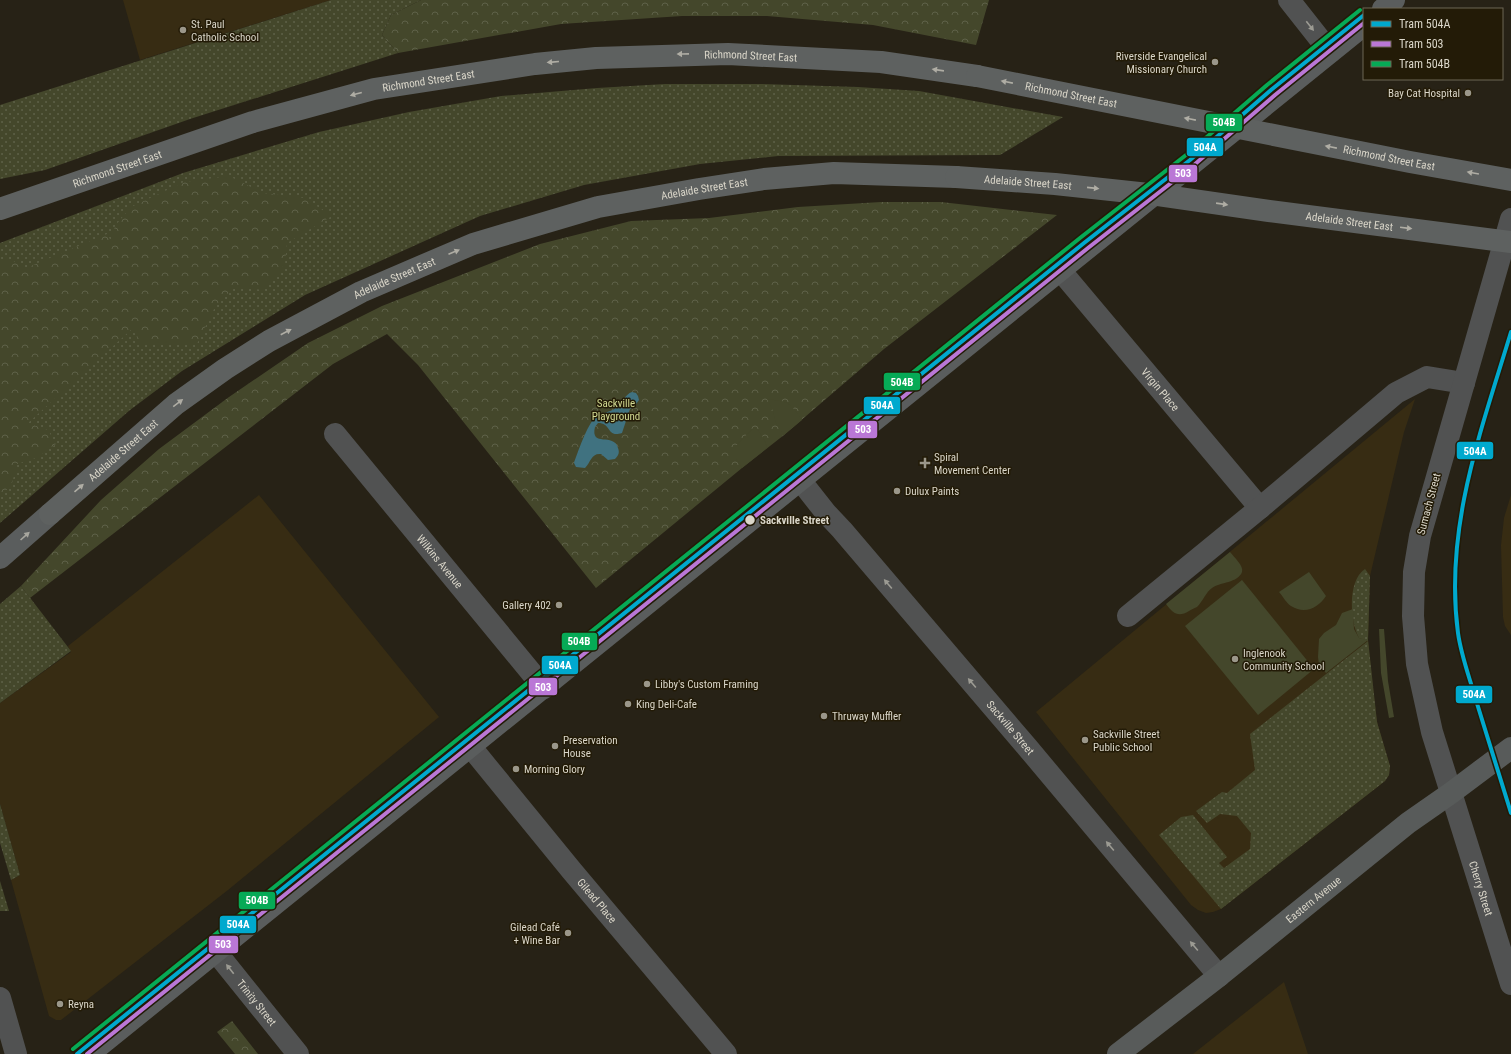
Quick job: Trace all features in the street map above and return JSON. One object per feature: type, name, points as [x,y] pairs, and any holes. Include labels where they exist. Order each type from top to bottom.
[{"type":"highway","name":"Richmond Street East","points":[[0,209],[253,122],[374,89],[535,64],[596,58],[728,54],[881,62],[977,76],[1387,158],[1511,180]]},
{"type":"highway","name":"Adelaide Street East","points":[[50,514],[176,404],[225,369],[269,341],[361,292],[473,244],[598,207],[764,179],[834,173],[956,177],[1055,184],[1158,195],[1269,211],[1511,242]]},
{"type":"main road","points":[[1384,8],[1394,0]]},
{"type":"main road","points":[[89,1054],[544,688],[1363,25]]},
{"type":"main road","name":"Adelaide Street East","points":[[0,558],[50,514]]},
{"type":"main road","name":"Eastern Avenue","points":[[1118,1054],[1219,976],[1408,823],[1452,793],[1511,748]]},
{"type":"street","points":[[1289,0],[1330,52]]},
{"type":"street","name":"Sumach Street","points":[[1452,793],[1432,732],[1417,664],[1413,616],[1414,572],[1420,536],[1511,219]]},
{"type":"street","name":"Virgin Place","points":[[1060,270],[1260,508]]},
{"type":"street","points":[[1128,616],[1396,394],[1427,377],[1464,383]]},
{"type":"street","name":"Wilkins Avenue","points":[[335,434],[544,688]]},
{"type":"street","name":"Sackville Street","points":[[800,480],[1219,976]]},
{"type":"street","name":"Gilead Place","points":[[470,746],[562,859],[726,1054]]},
{"type":"street","name":"Cherry Street","points":[[1452,793],[1511,984]]},
{"type":"street","name":"Trinity Street","points":[[216,952],[298,1054]]},
{"type":"street","points":[[0,998],[16,1054]]},
{"type":"shaded area","name":"St. Paul Catholic School","points":[[123,0],[331,0],[140,60]]},
{"type":"shaded area","name":"Inglenook Community School","points":[[1415,399],[1404,432],[1370,576],[1368,640],[1377,722],[1390,766],[1389,775],[1385,781],[1221,909],[1206,913],[1198,910],[1191,905],[1036,712]]},
{"type":"shaded area","points":[[259,495],[439,717],[228,890],[61,1020],[56,1020],[49,1016],[11,880],[20,875],[0,804],[0,703],[71,652],[68,646]]},
{"type":"shaded area","points":[[1511,495],[1511,635],[1505,626],[1503,617],[1501,545],[1504,518]]},
{"type":"shaded area","points":[[1284,982],[1308,1054],[1193,1054]]},
{"type":"green space","points":[[331,0],[421,0],[391,15],[382,35],[398,53],[190,119],[45,170],[0,179],[0,105]]},
{"type":"green space","points":[[421,0],[989,0],[976,45],[873,25],[767,16],[682,16],[561,24],[398,53],[382,35],[391,15]]},
{"type":"green space","points":[[665,84],[762,84],[858,87],[919,91],[1063,117],[1000,155],[778,156],[700,164],[584,185],[480,216],[305,295],[182,371],[130,410],[0,523],[0,243],[183,173],[319,132],[409,112],[501,96]]},
{"type":"green space","points":[[229,176],[263,193],[304,198],[332,216],[287,243],[285,264],[264,290],[235,287],[216,305],[197,344],[141,343],[132,329],[28,423],[48,430],[56,444],[36,458],[17,464],[12,483],[0,498],[0,262],[10,259],[26,268],[107,234],[111,241],[115,226],[131,207],[184,182]]},
{"type":"green space","name":"Sackville Playground","points":[[881,202],[941,202],[1057,215],[884,349],[784,435],[596,588],[418,365],[387,334],[333,364],[30,598],[21,586],[101,500],[159,449],[229,397],[308,343],[382,306],[540,244],[631,221],[709,218],[798,207]]},
{"type":"green space","points":[[767,399],[788,404],[794,409],[802,420],[784,435],[776,423],[773,411]]},
{"type":"green space","points":[[754,427],[762,436],[767,448],[742,468],[736,458],[736,446]]},
{"type":"green space","points":[[1230,552],[1242,567],[1240,576],[1212,588],[1197,607],[1185,613],[1176,614],[1171,610],[1166,604]]},
{"type":"green space","points":[[1365,569],[1370,576],[1368,640],[1377,722],[1390,766],[1389,775],[1385,781],[1221,909],[1159,835],[1181,817],[1193,815],[1227,857],[1219,863],[1224,868],[1250,849],[1251,833],[1237,816],[1220,814],[1207,823],[1196,811],[1222,792],[1227,793],[1255,770],[1250,734],[1368,641],[1359,638],[1352,612],[1355,582]]},
{"type":"green space","points":[[1309,572],[1326,596],[1319,604],[1311,609],[1296,609],[1289,605],[1279,592]]},
{"type":"green space","points":[[1242,580],[1314,669],[1258,715],[1185,626]]},
{"type":"green space","points":[[21,586],[71,651],[0,703],[0,604]]},
{"type":"green space","points":[[1353,609],[1354,629],[1359,638],[1368,640],[1326,673],[1319,665],[1319,639],[1324,633],[1336,625],[1342,613]]},
{"type":"green space","points":[[1379,629],[1384,629],[1388,681],[1394,717],[1389,718],[1381,673]]},
{"type":"green space","points":[[0,804],[20,875],[11,880],[0,843]]},
{"type":"green space","points":[[0,881],[9,911],[0,911]]},
{"type":"green space","points":[[232,1021],[258,1054],[235,1054],[217,1032]]},
{"type":"water","points":[[632,392],[636,393],[639,400],[634,407],[630,409],[622,433],[613,434],[605,425],[598,423],[595,427],[594,433],[596,437],[616,443],[619,451],[617,457],[615,459],[608,460],[601,454],[598,454],[593,456],[585,468],[576,467],[574,463],[575,459],[592,421],[598,416],[614,409]]},
{"type":"tram line","name":"504B","points":[[73,1049],[1080,238],[1186,155],[1267,85],[1360,10]]},
{"type":"tram line","name":"504A","points":[[77,1054],[1084,243],[1190,160],[1271,90],[1363,16]]},
{"type":"tram line","name":"503","points":[[87,1054],[1088,248],[1194,165],[1275,95],[1363,24]]},
{"type":"tram line","name":"504A","points":[[1511,332],[1477,443],[1468,480],[1456,556],[1455,594],[1459,641],[1463,657],[1511,813]]},
{"type":"place","name":"St. Paul Catholic School","points":[[183,30]]},
{"type":"place","name":"Riverside Evangelical Missionary Church","points":[[1215,62]]},
{"type":"place","name":"Bay Cat Hospital","points":[[1468,93]]},
{"type":"place","name":"Spiral Movement Center","points":[[925,463]]},
{"type":"place","name":"Dulux Paints","points":[[897,491]]},
{"type":"place","name":"Sackville Street","points":[[750,520]]},
{"type":"place","name":"Gallery 402","points":[[559,605]]},
{"type":"place","name":"Inglenook Community School","points":[[1235,659]]},
{"type":"place","name":"Libby's Custom Framing","points":[[647,684]]},
{"type":"place","name":"King Deli-Cafe","points":[[628,704]]},
{"type":"place","name":"Thruway Muffler","points":[[824,716]]},
{"type":"place","name":"Sackville Street Public School","points":[[1085,740]]},
{"type":"place","name":"Preservation House","points":[[555,746]]},
{"type":"place","name":"Morning Glory","points":[[516,769]]},
{"type":"place","name":"Gilead Café + Wine Bar","points":[[568,933]]},
{"type":"place","name":"Reyna","points":[[60,1004]]}]
